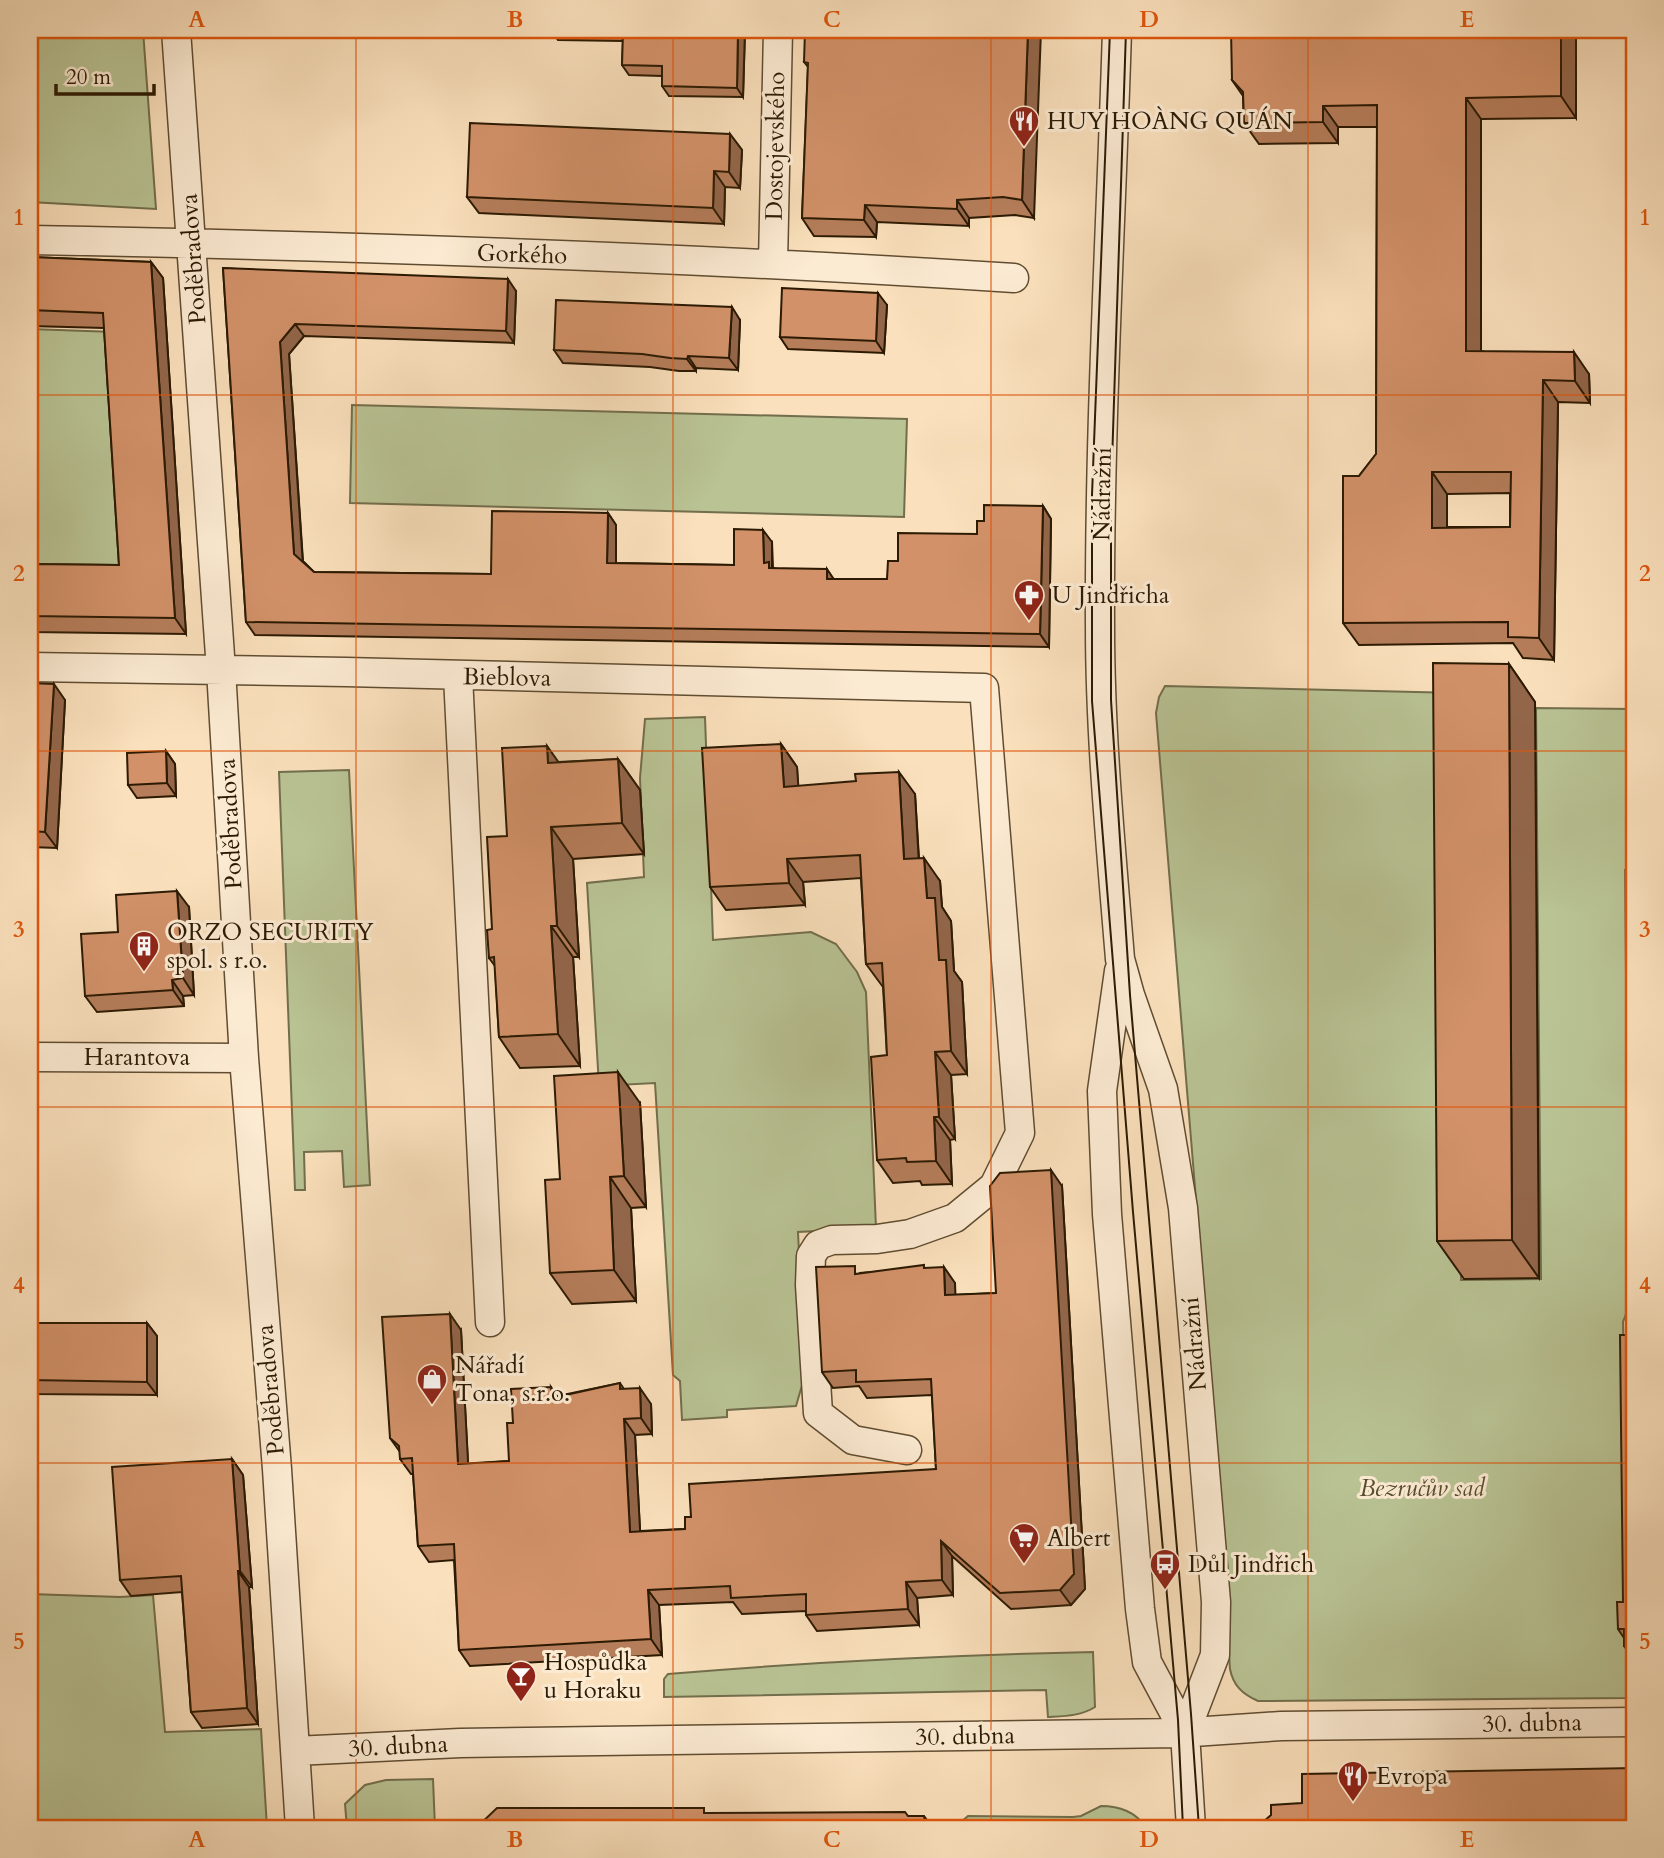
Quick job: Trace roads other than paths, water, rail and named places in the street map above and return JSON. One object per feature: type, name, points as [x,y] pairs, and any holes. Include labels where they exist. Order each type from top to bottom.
[{"type":"street","name":"Poděbradova","points":[[176,30],[221,670],[244,1058],[276,1456],[300,1828]]},
{"type":"street","name":"Dostojevského","points":[[774,263],[778,30]]},
{"type":"street","name":"Nádražní","points":[[1117,30],[1100,627],[1105,774],[1120,958],[1163,1089],[1183,1208],[1216,1602],[1215,1655],[1185,1733]]},
{"type":"street","name":"Gorkého","points":[[30,240],[192,242],[774,263],[1014,278]]},
{"type":"street","name":"Bieblova","points":[[30,667],[984,688],[1020,1133],[994,1186],[955,1218],[910,1234],[877,1239],[832,1240],[818,1245],[811,1256],[810,1285],[818,1413],[853,1440],[907,1450]]},
{"type":"street","points":[[458,676],[490,1322]]},
{"type":"street","name":"Nádražní","points":[[1120,958],[1102,1091],[1111,1268],[1140,1609],[1147,1662],[1185,1733],[1191,1828]]},
{"type":"street","name":"Harantova","points":[[30,1057],[244,1058]]},
{"type":"street","name":"30. dubna","points":[[295,1751],[460,1743],[1185,1733],[1280,1726],[1634,1721]]},
{"type":"tram line","points":[[1110,30],[1092,495],[1092,701],[1133,1212],[1178,1720],[1183,1828]]},
{"type":"tram line","points":[[1126,30],[1111,494],[1111,700],[1130,995],[1199,1828]]},
{"type":"place","name":"HUY HOÀNG QUÁN","points":[[1024,148]]},
{"type":"place","name":"U Jindřicha","points":[[1029,622]]},
{"type":"place","name":"ORZO SECURITY spol. s r.o.","points":[[144,973]]},
{"type":"place","name":"Nářadí Tona, s.r.o.","points":[[432,1406]]},
{"type":"place","name":"Albert","points":[[1024,1565]]},
{"type":"place","name":"Důl Jindřich","points":[[1165,1591]]},
{"type":"place","name":"Hospůdka u Horaku","points":[[521,1703]]},
{"type":"place","name":"Evropa","points":[[1353,1803]]},
{"type":"park label","name":"Bezručův sad","points":[[1422,1488]]}]
